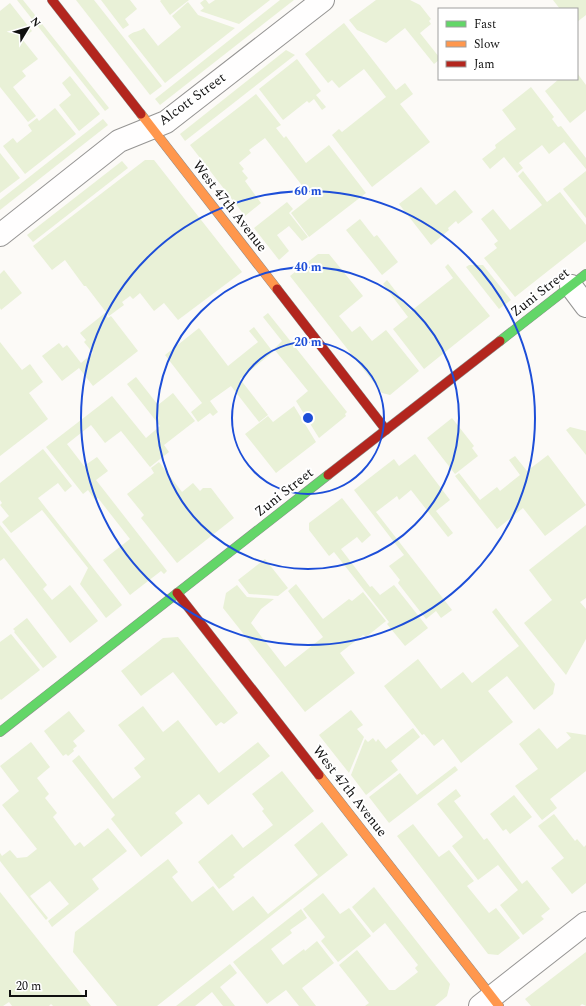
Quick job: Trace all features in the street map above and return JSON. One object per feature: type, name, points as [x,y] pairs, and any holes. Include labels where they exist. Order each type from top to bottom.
[{"type":"street","name":"West 47th Avenue","points":[[52,0],[386,430]]},
{"type":"street","name":"Alcott Street","points":[[0,235],[119,141],[166,122],[323,0]]},
{"type":"street","name":"Zuni Street","points":[[0,732],[578,280]]},
{"type":"street","points":[[578,280],[586,306]]},
{"type":"street","name":"West 47th Avenue","points":[[177,593],[491,1003]]},
{"type":"street","points":[[491,1003],[586,923]]},
{"type":"green space","points":[[17,0],[23,0],[109,108],[105,111]]},
{"type":"green space","points":[[76,0],[94,0],[162,86],[150,95]]},
{"type":"green space","points":[[101,0],[130,0],[137,9],[125,19],[129,25],[123,29]]},
{"type":"green space","points":[[189,0],[170,15],[160,1]]},
{"type":"green space","points":[[206,0],[209,4],[215,0],[270,0],[239,24],[200,11],[204,8],[200,3]]},
{"type":"green space","points":[[280,0],[294,0],[160,105],[155,99]]},
{"type":"green space","points":[[376,0],[410,0],[420,5],[431,19],[429,21],[431,24],[420,33],[438,56],[438,61],[434,64],[405,28],[386,43],[357,30],[349,20]]},
{"type":"green space","points":[[553,0],[586,0],[586,15],[578,21],[578,8],[559,8]]},
{"type":"green space","points":[[188,2],[198,15],[235,28],[165,83],[128,36],[144,28],[158,46],[181,27],[172,16]]},
{"type":"green space","points":[[10,3],[32,31],[22,39],[38,59],[22,71],[26,76],[13,87],[36,116],[28,122],[0,87],[0,11]]},
{"type":"green space","points":[[344,23],[396,90],[405,83],[413,94],[400,104],[430,142],[372,187],[332,135],[339,129],[342,132],[386,97],[364,69],[339,88],[332,80],[328,83],[305,54]]},
{"type":"green space","points":[[286,50],[295,55],[185,141],[180,134]]},
{"type":"green space","points":[[297,59],[321,91],[316,95],[326,107],[322,110],[314,99],[309,103],[307,101],[283,120],[259,89]]},
{"type":"green space","points":[[578,74],[586,85],[586,110],[570,123],[545,91],[558,80],[578,80]]},
{"type":"green space","points":[[70,76],[100,114],[79,131],[59,105],[71,95],[62,83]]},
{"type":"green space","points":[[531,87],[554,117],[552,119],[558,127],[561,126],[586,158],[586,169],[564,142],[549,154],[542,145],[519,163],[523,168],[517,173],[504,157],[490,169],[482,159],[496,148],[495,145],[516,129],[502,110]]},
{"type":"green space","points":[[256,94],[281,125],[276,128],[284,138],[286,136],[306,163],[329,145],[366,193],[309,237],[291,213],[311,197],[265,138],[249,150],[251,153],[239,163],[244,169],[242,171],[248,178],[245,181],[261,203],[245,216],[190,145]]},
{"type":"green space","points":[[55,108],[76,134],[25,174],[3,146],[13,138],[17,143],[32,131],[28,125],[37,118],[39,121]]},
{"type":"green space","points":[[103,119],[108,125],[0,210],[0,200]]},
{"type":"green space","points":[[0,153],[20,178],[0,193]]},
{"type":"green space","points":[[145,160],[154,160],[242,272],[178,320],[164,303],[154,311],[140,293],[133,299],[130,296],[122,302],[124,305],[109,316],[65,260],[52,270],[33,246]]},
{"type":"green space","points":[[122,161],[128,168],[33,242],[27,235]]},
{"type":"green space","points":[[523,171],[547,202],[560,192],[586,225],[586,241],[515,297],[484,258],[497,248],[494,244],[498,241],[481,219],[493,209],[510,230],[542,205],[518,176]]},
{"type":"green space","points":[[586,171],[586,218],[563,189]]},
{"type":"green space","points":[[421,187],[436,205],[455,190],[473,212],[458,224],[456,221],[448,228],[449,230],[431,245],[399,204]]},
{"type":"green space","points":[[287,202],[293,209],[289,213],[308,237],[302,241],[289,226],[277,235],[289,251],[279,260],[254,228]]},
{"type":"green space","points":[[360,219],[374,237],[377,235],[398,262],[382,275],[346,230]]},
{"type":"green space","points":[[318,254],[329,254],[363,296],[339,316],[352,332],[360,326],[372,341],[386,330],[419,371],[390,395],[382,393],[290,276]]},
{"type":"green space","points":[[448,264],[490,316],[424,369],[393,329],[408,317],[383,284],[387,280],[411,311],[453,278],[445,267]]},
{"type":"green space","points":[[469,265],[483,265],[511,300],[499,309],[466,267]]},
{"type":"green space","points":[[4,270],[22,293],[1,310],[0,274]]},
{"type":"green space","points":[[105,313],[108,318],[111,316],[138,351],[93,386],[79,368],[62,381],[42,356],[59,343],[63,348],[67,345],[81,363],[93,353],[84,342],[86,340],[80,333]]},
{"type":"green space","points":[[268,313],[347,412],[345,414],[346,416],[319,438],[296,401],[308,391],[274,349],[282,341],[263,317]]},
{"type":"green space","points":[[254,327],[273,352],[240,379],[268,415],[259,422],[231,386],[210,401],[218,412],[213,416],[210,413],[198,422],[191,412],[202,403],[165,355],[199,328],[228,366],[258,342],[249,331]]},
{"type":"green space","points":[[0,342],[22,370],[30,364],[43,382],[29,393],[48,419],[0,456]]},
{"type":"green space","points":[[136,377],[158,405],[173,393],[195,421],[164,445],[169,452],[150,467],[121,431],[105,443],[91,425],[67,444],[84,466],[97,457],[108,471],[96,480],[167,571],[164,574],[161,571],[130,595],[103,560],[130,539],[98,498],[95,500],[88,490],[83,494],[46,447],[112,396],[146,438],[160,426],[127,384]]},
{"type":"green space","points":[[294,406],[316,442],[276,473],[245,434],[268,416],[273,422]]},
{"type":"green space","points":[[452,418],[474,446],[472,448],[478,456],[455,474],[427,438]]},
{"type":"green space","points":[[570,427],[586,431],[586,455],[566,430]]},
{"type":"green space","points":[[43,449],[72,486],[65,492],[58,483],[38,498],[122,605],[106,618],[80,584],[88,568],[42,510],[11,533],[2,522],[9,516],[0,505],[2,503],[0,500],[0,483]]},
{"type":"green space","points":[[415,454],[450,500],[436,511],[453,533],[448,537],[411,490],[399,500],[397,496],[376,512],[452,610],[441,618],[436,611],[426,619],[398,583],[400,580],[389,566],[404,555],[354,490],[394,459],[399,466]]},
{"type":"green space","points":[[548,455],[586,505],[545,536],[523,508],[497,529],[455,476],[459,473],[480,500],[497,487],[500,491],[520,475],[509,460],[515,456],[527,471]]},
{"type":"green space","points":[[159,462],[182,492],[193,483],[200,491],[203,488],[211,488],[234,518],[177,563],[141,518],[144,515],[127,494],[154,473],[151,468]]},
{"type":"green space","points":[[342,498],[371,535],[362,543],[357,537],[341,549],[370,587],[372,586],[380,595],[394,585],[428,628],[405,646],[387,624],[389,622],[334,552],[329,556],[309,530],[309,523]]},
{"type":"green space","points":[[0,525],[47,585],[43,589],[52,600],[70,585],[98,621],[70,643],[4,558],[0,561]]},
{"type":"green space","points":[[586,525],[586,598],[580,602],[586,609],[586,639],[566,675],[524,623],[552,600],[529,570]]},
{"type":"green space","points":[[265,559],[288,588],[278,596],[249,594],[238,580]]},
{"type":"green space","points":[[296,584],[323,619],[349,599],[352,601],[363,592],[386,621],[366,637],[363,635],[340,653],[355,673],[305,712],[223,608],[226,593],[237,585],[247,597],[274,599],[261,609],[251,623],[285,667],[323,637],[288,591]]},
{"type":"green space","points":[[496,608],[555,684],[553,694],[534,710],[507,676],[488,691],[513,722],[461,763],[443,739],[434,746],[424,734],[422,735],[384,686],[418,659],[441,689],[463,672],[472,683],[519,646],[492,612]]},
{"type":"green space","points":[[27,618],[57,657],[43,668],[13,629]]},
{"type":"green space","points":[[11,634],[40,670],[1,700],[0,642]]},
{"type":"green space","points":[[178,637],[238,713],[224,724],[221,722],[216,726],[173,672],[141,696],[121,671],[163,638]]},
{"type":"green space","points":[[143,706],[163,732],[178,720],[219,773],[258,742],[270,756],[208,805],[199,794],[175,813],[183,823],[141,857],[111,819],[115,815],[72,761],[79,755],[113,799],[141,777],[134,768],[145,759],[118,725]]},
{"type":"green space","points":[[351,710],[363,725],[357,729],[364,737],[349,773],[319,735]]},
{"type":"green space","points":[[69,711],[85,731],[73,741],[77,746],[73,749],[74,751],[68,756],[66,754],[63,756],[44,731]]},
{"type":"green space","points":[[413,728],[420,737],[391,761],[398,770],[366,795],[351,775],[365,739],[368,742],[373,738],[376,742],[378,739],[386,749]]},
{"type":"green space","points":[[539,728],[557,749],[571,738],[566,732],[586,735],[586,771],[550,799],[557,808],[542,820],[515,786],[538,769],[519,744]]},
{"type":"green space","points":[[31,742],[50,767],[37,778],[49,794],[45,798],[57,813],[53,817],[75,846],[80,842],[84,847],[108,828],[127,851],[92,879],[99,889],[52,927],[48,921],[69,904],[50,881],[30,896],[48,918],[46,920],[0,861],[0,853],[2,856],[10,850],[17,858],[27,857],[37,849],[2,805],[19,791],[0,766]]},
{"type":"green space","points":[[455,766],[458,770],[389,823],[369,797],[400,773],[417,795]]},
{"type":"green space","points":[[282,771],[314,811],[233,875],[235,877],[219,889],[198,862],[232,834],[243,848],[273,825],[262,811],[264,809],[252,794]]},
{"type":"green space","points":[[456,789],[461,796],[454,801],[484,840],[487,838],[522,884],[527,880],[550,909],[541,916],[544,919],[523,935],[500,905],[518,890],[498,865],[478,880],[452,846],[463,837],[437,804]]},
{"type":"green space","points":[[514,795],[532,817],[510,834],[506,829],[503,831],[490,814]]},
{"type":"green space","points":[[554,814],[575,841],[577,839],[584,847],[586,845],[586,883],[572,894],[551,868],[564,858],[538,826]]},
{"type":"green space","points":[[322,822],[348,855],[157,1006],[117,1006],[73,952],[75,932],[168,859],[178,872],[172,877],[192,902],[213,886],[233,911],[253,896],[268,914],[318,875],[294,845]]},
{"type":"green space","points":[[413,824],[439,857],[449,850],[474,881],[467,886],[489,913],[496,908],[520,938],[498,955],[488,954],[397,836]]},
{"type":"green space","points":[[374,887],[450,984],[447,996],[435,1006],[365,1006],[369,1003],[339,965],[357,950],[389,990],[395,990],[418,972],[415,968],[418,965],[385,923],[373,933],[352,907]]},
{"type":"green space","points":[[0,892],[91,1006],[53,1006],[51,1004],[49,1006],[12,1006],[9,1002],[3,1006],[0,1006]]},
{"type":"green space","points":[[323,893],[340,914],[349,908],[371,936],[338,962],[321,941],[325,937],[303,909]]},
{"type":"green space","points":[[301,909],[307,918],[290,930],[292,933],[271,949],[283,965],[304,949],[305,951],[317,941],[334,963],[302,988],[316,1006],[299,1006],[286,990],[267,1004],[233,962]]},
{"type":"green space","points":[[586,952],[586,1006],[582,1004],[580,1006],[531,1006],[525,999]]},
{"type":"green space","points":[[230,964],[237,973],[220,987],[235,1006],[223,1006],[212,992],[195,1006],[176,1006]]},
{"type":"traffic: fast","points":[[500,341],[586,274]]},
{"type":"traffic: fast","points":[[0,732],[328,475]]},
{"type":"traffic: slow","points":[[141,114],[277,289]]},
{"type":"traffic: slow","points":[[319,775],[499,1006]]},
{"type":"traffic: jam","points":[[52,0],[141,114]]},
{"type":"traffic: jam","points":[[277,289],[386,430]]},
{"type":"traffic: jam","points":[[328,475],[500,341]]},
{"type":"traffic: jam","points":[[177,593],[319,775]]}]
